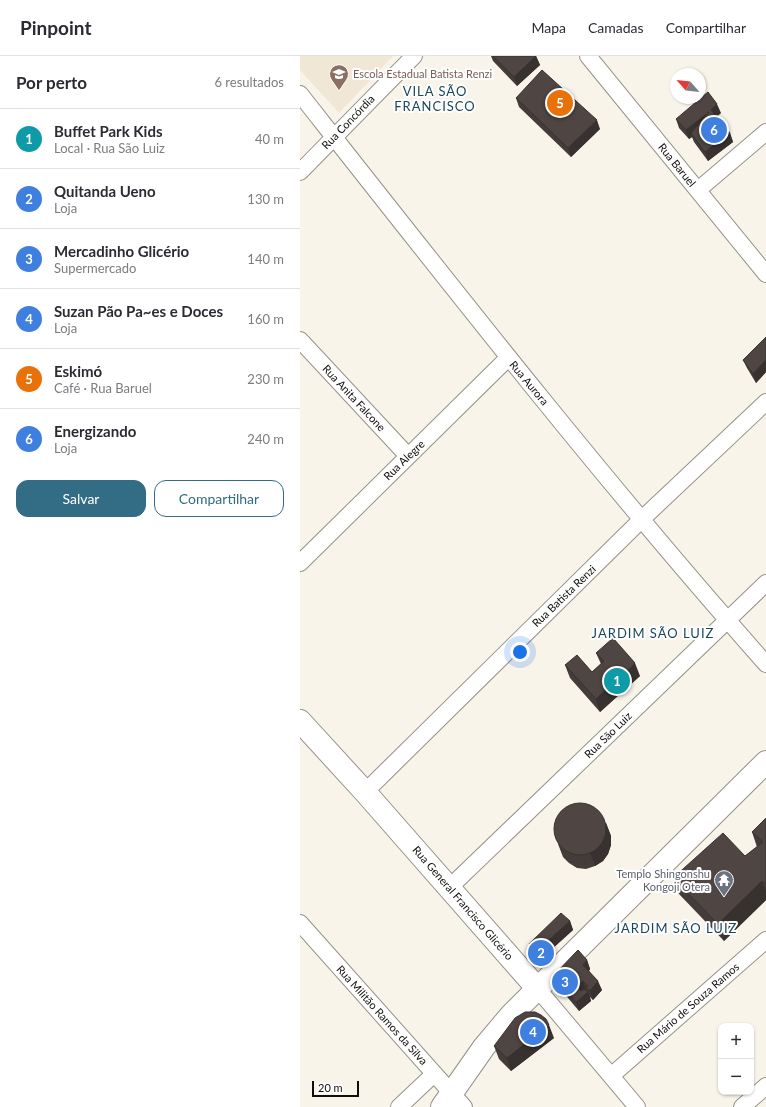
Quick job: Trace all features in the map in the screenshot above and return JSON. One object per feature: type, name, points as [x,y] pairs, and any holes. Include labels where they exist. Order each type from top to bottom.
[{"type":"main road","name":"Rua General Francisco Glicério","points":[[300,721],[365,792],[537,988]]},
{"type":"main road","points":[[452,1102],[484,1047],[537,988],[766,762]]},
{"type":"street","name":"Rua Concórdia","points":[[300,172],[414,56]]},
{"type":"street","name":"Rua Baruel","points":[[588,56],[766,274]]},
{"type":"street","name":"Rua Aurora","points":[[300,94],[508,358],[727,620],[766,664]]},
{"type":"street","points":[[698,190],[766,132]]},
{"type":"street","name":"Rua Anita Falcone","points":[[300,340],[408,456]]},
{"type":"street","name":"Rua Alegre","points":[[300,563],[508,358]]},
{"type":"street","name":"Rua Batista Renzi","points":[[365,792],[642,519],[766,402]]},
{"type":"street","name":"Rua São Luiz","points":[[449,888],[766,582]]},
{"type":"street","name":"Rua Militão Ramos da Silva","points":[[300,923],[434,1074],[452,1102]]},
{"type":"street","name":"Rua Mário de Souza Ramos","points":[[611,1076],[766,940]]},
{"type":"street","name":"Rua General Francisco Glicério","points":[[537,988],[637,1107]]},
{"type":"street","points":[[399,1107],[434,1074]]},
{"type":"street","points":[[742,1107],[766,1086]]},
{"type":"shaded area","name":"Escola Estadual Batista Renzi","points":[[300,56],[393,56],[339,113],[300,70]]},
{"type":"building","points":[[493,56],[536,56],[514,77]]},
{"type":"building","points":[[542,70],[597,120],[568,148],[516,98]]},
{"type":"building","points":[[708,92],[717,104],[711,110],[730,133],[705,152],[691,133],[709,112],[686,130],[676,119],[694,104],[706,104],[706,94]]},
{"type":"building","points":[[766,337],[766,360],[753,374],[743,360]]},
{"type":"building","points":[[613,638],[635,663],[596,699],[565,665],[577,655],[592,672],[604,661],[596,653]]},
{"type":"building","points":[[575,803],[585,803],[599,810],[606,824],[606,834],[599,848],[585,855],[575,855],[565,851],[558,844],[554,834],[554,824],[558,814],[565,807]]},
{"type":"building","name":"Templo Shingonshu Kongoji Otera","points":[[766,818],[766,884],[762,881],[718,924],[673,878],[723,833],[745,856],[763,842],[752,832]]},
{"type":"building","points":[[561,913],[570,921],[539,949],[529,944]]},
{"type":"building","points":[[578,950],[587,960],[583,965],[598,981],[590,991],[585,987],[588,986],[583,981],[577,987],[581,991],[584,989],[588,992],[576,1002],[553,976]]},
{"type":"building","points":[[525,1012],[535,1012],[541,1015],[546,1019],[549,1025],[507,1058],[494,1046],[515,1018]]},
{"type":"place","name":"Escola Estadual Batista Renzi","points":[[339,91]]},
{"type":"place","name":"Eskimó","points":[[560,103]]},
{"type":"place","name":"Energizando","points":[[714,130]]},
{"type":"place","name":"Buffet Park Kids","points":[[617,681]]},
{"type":"place","name":"Templo Shingonshu Kongoji Otera","points":[[724,897]]},
{"type":"place","name":"Quitanda Ueno","points":[[541,953]]},
{"type":"place","name":"Mercadinho Glicério","points":[[565,982]]},
{"type":"place","name":"Suzan Pão Pa~es e Doces","points":[[533,1032]]},
{"type":"district","name":"VILA SÃO FRANCISCO","points":[[435,98]]},
{"type":"district","name":"JARDIM SÃO LUIZ","points":[[653,633]]},
{"type":"district","name":"JARDIM SÃO LUIZ","points":[[676,928]]}]
